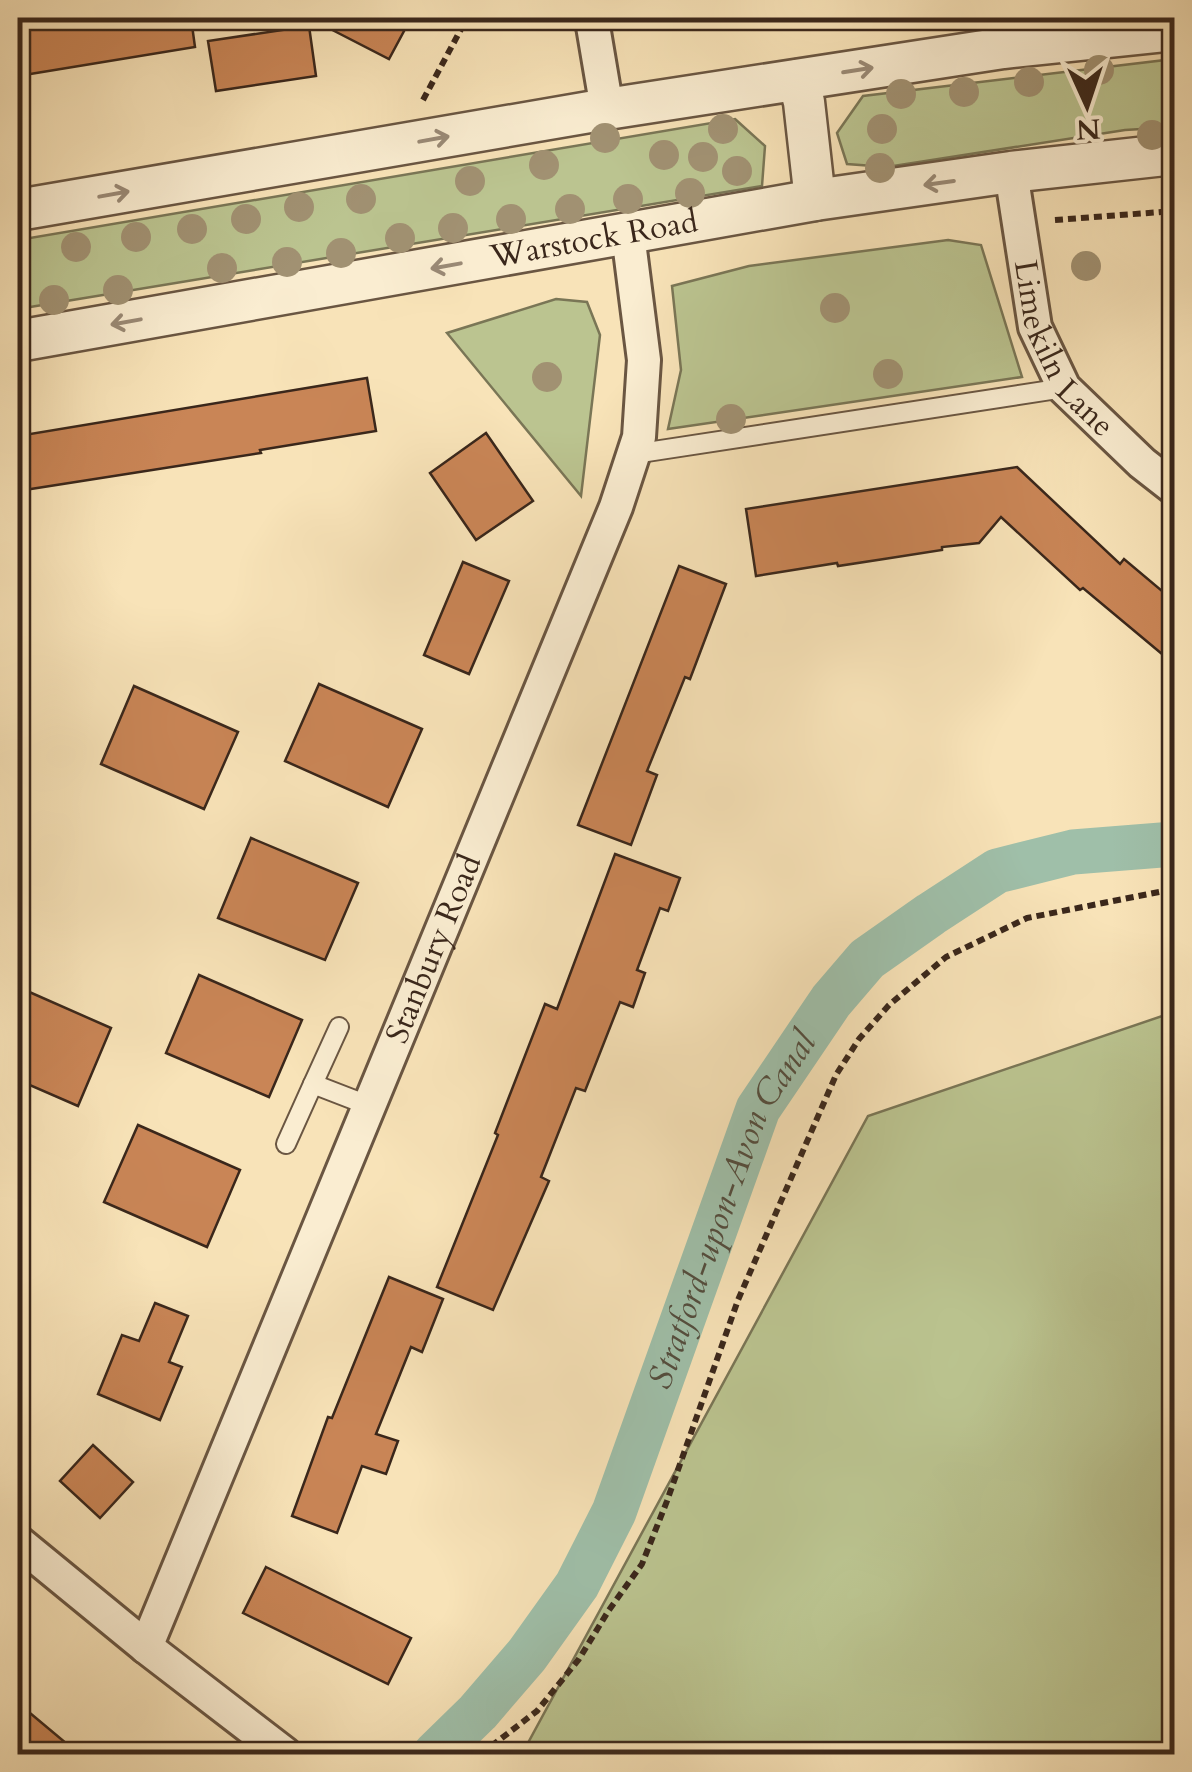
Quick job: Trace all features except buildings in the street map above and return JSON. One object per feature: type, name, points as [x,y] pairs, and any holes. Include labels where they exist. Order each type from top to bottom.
[{"type":"street","points":[[590,18],[606,109]]},
{"type":"street","points":[[18,210],[606,109],[1003,48],[1174,30]]},
{"type":"street","points":[[798,80],[815,200]]},
{"type":"street","name":"Warstock Road","points":[[18,340],[815,200],[1174,154]]},
{"type":"street","name":"Limekiln Lane","points":[[1010,172],[1035,328],[1064,388],[1142,464],[1174,488]]},
{"type":"street","name":"Stanbury Road","points":[[146,1647],[616,507],[640,437],[644,360],[628,234]]},
{"type":"street","points":[[18,1542],[285,1754]]},
{"type":"lane","points":[[634,454],[1064,388]]},
{"type":"lane","points":[[286,1144],[339,1027]]},
{"type":"lane","points":[[313,1084],[370,1106]]},
{"type":"path","points":[[418,108],[467,18]]},
{"type":"path","points":[[1018,223],[1174,211]]},
{"type":"path","points":[[481,1754],[537,1711],[642,1564],[738,1300],[836,1076],[859,1039],[889,1006],[946,957],[978,941],[1027,918],[1174,889]]},
{"type":"green space","points":[[1174,59],[1174,127],[1125,130],[887,167],[847,164],[837,133],[863,96]]},
{"type":"green space","points":[[735,119],[765,146],[762,186],[18,309],[18,240]]},
{"type":"green space","points":[[948,240],[981,245],[1022,377],[668,429],[681,370],[672,286],[749,266]]},
{"type":"green space","points":[[556,299],[587,302],[600,335],[581,496],[447,333]]},
{"type":"green space","points":[[1174,1012],[1174,1754],[522,1754],[868,1116]]},
{"type":"waterway","name":"Stratford-upon-Avon Canal","points":[[435,1754],[527,1655],[577,1585],[614,1512],[758,1109],[831,1001],[867,959],[997,871],[1073,852],[1174,844]]}]
